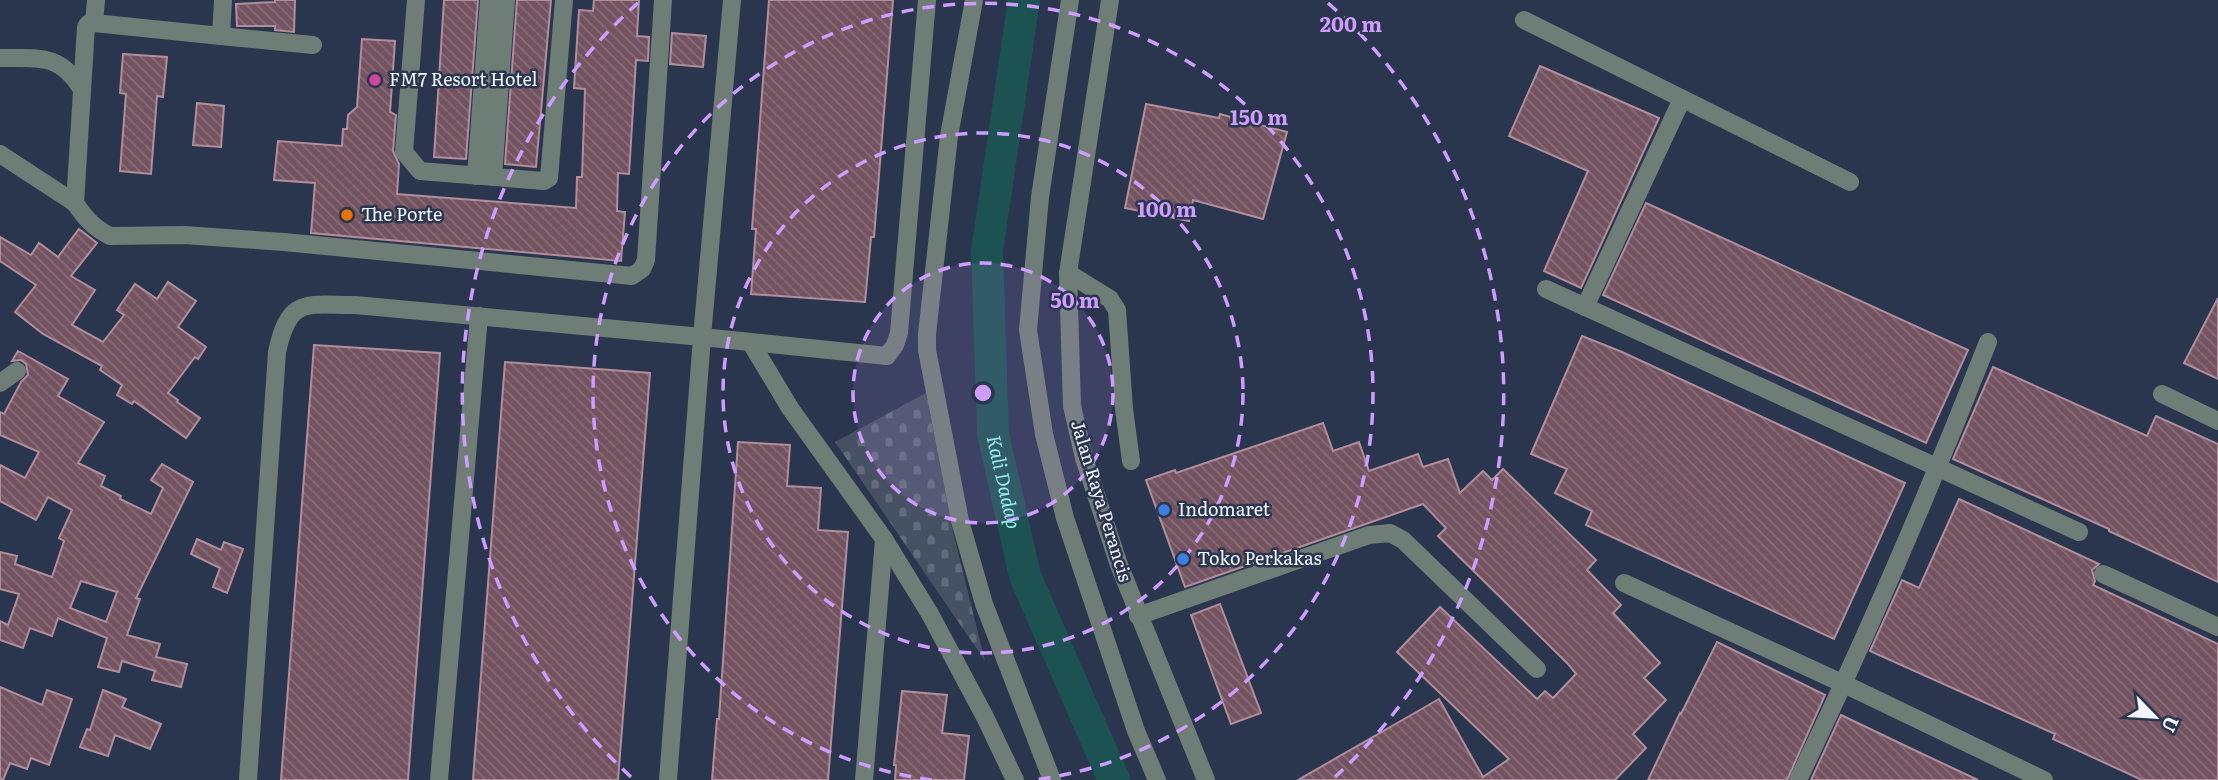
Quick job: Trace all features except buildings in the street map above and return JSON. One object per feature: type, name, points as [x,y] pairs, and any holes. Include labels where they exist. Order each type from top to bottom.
[{"type":"street","points":[[94,23],[96,0]]},
{"type":"street","points":[[221,36],[223,0]]},
{"type":"street","points":[[416,0],[404,152],[420,171],[544,181],[549,178],[564,0]]},
{"type":"street","points":[[485,176],[489,0]]},
{"type":"street","points":[[485,176],[506,0]]},
{"type":"street","points":[[0,154],[75,203],[86,219],[110,236],[184,234],[637,275],[646,260],[663,0]]},
{"type":"street","points":[[668,780],[702,337],[732,0]]},
{"type":"street","points":[[248,780],[277,352],[281,333],[291,313],[305,304],[355,305],[887,356],[899,333],[927,0]]},
{"type":"street","points":[[974,0],[949,136],[927,350],[960,521],[984,604],[1052,780]]},
{"type":"street","points":[[1070,0],[1040,197],[1028,330],[1044,434],[1065,518],[1136,731],[1157,780]]},
{"type":"street","name":"Jalan Raya Perancis","points":[[1110,0],[1068,273],[1072,406],[1084,458],[1119,565],[1206,780]]},
{"type":"street","points":[[1524,20],[1850,182]]},
{"type":"street","points":[[75,203],[83,34],[88,24],[313,45]]},
{"type":"street","points":[[0,58],[49,60],[62,65],[81,88]]},
{"type":"street","points":[[1585,307],[1682,99]]},
{"type":"street","points":[[1068,273],[1110,299],[1116,310],[1131,461]]},
{"type":"street","points":[[1546,289],[2079,531]]},
{"type":"street","points":[[439,780],[479,316]]},
{"type":"street","points":[[1798,780],[1844,684],[1939,466],[1988,342]]},
{"type":"street","points":[[751,343],[790,408],[884,539],[930,614],[985,717],[1014,780]]},
{"type":"street","points":[[0,383],[18,372]]},
{"type":"street","points":[[2162,394],[2218,421]]},
{"type":"street","points":[[1138,616],[1369,535],[1390,533],[1402,540],[1537,668]]},
{"type":"street","points":[[864,780],[884,539]]},
{"type":"street","points":[[2102,573],[2218,627]]},
{"type":"street","points":[[1624,583],[2044,780]]},
{"type":"green space","points":[[926,393],[952,528],[985,661],[835,442]]},
{"type":"waterway","name":"Kali Dadap","points":[[1024,0],[987,251],[993,434],[1025,576],[1114,780]]},
{"type":"place","name":"FM7 Resort Hotel","points":[[375,80]]},
{"type":"place","name":"The Porte","points":[[347,215]]},
{"type":"place","name":"Indomaret","points":[[1164,510]]},
{"type":"place","name":"Toko Perkakas","points":[[1183,559]]}]
